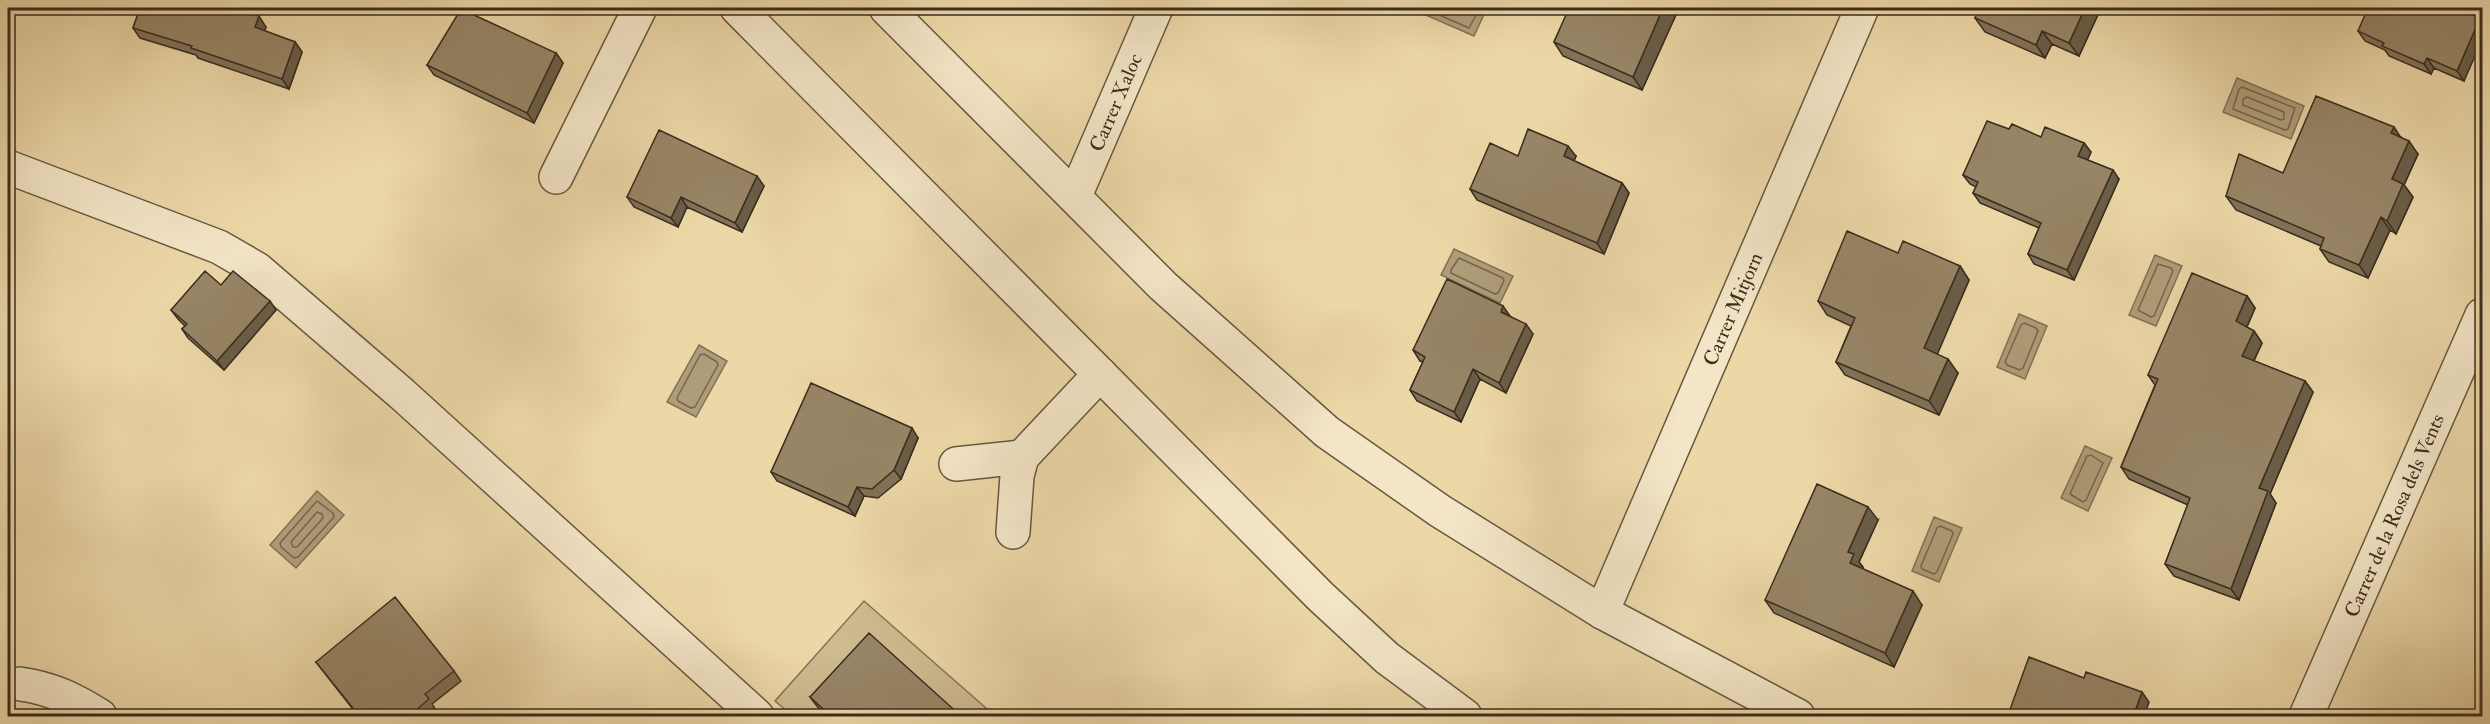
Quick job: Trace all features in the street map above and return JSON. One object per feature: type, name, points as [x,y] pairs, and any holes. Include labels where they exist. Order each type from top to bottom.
[{"type":"street","points":[[556,177],[640,8]]},
{"type":"street","points":[[737,8],[1320,596],[1387,658],[1465,717]]},
{"type":"street","points":[[886,8],[1163,286],[1327,432],[1440,512],[1602,612],[1798,717]]},
{"type":"street","name":"Carrer Xaloc","points":[[1075,196],[1156,8]]},
{"type":"street","name":"Carrer Mitjorn","points":[[1602,612],[1862,8]]},
{"type":"street","points":[[8,166],[219,248],[256,269],[402,394],[757,717]]},
{"type":"street","name":"Carrer de la Rosa dels Vents","points":[[2306,717],[2482,315]]},
{"type":"street","points":[[1013,532],[1017,476],[1022,457],[1100,374]]},
{"type":"street","points":[[956,464],[1022,457]]},
{"type":"street","points":[[20,684],[43,687],[78,702],[100,717]]},
{"type":"shaded area","points":[[864,601],[995,716],[793,716],[775,701]]},
{"type":"water","points":[[1415,8],[1487,8],[1474,36],[1414,10]]},
{"type":"water","points":[[2237,78],[2304,106],[2291,139],[2223,112]]},
{"type":"water","points":[[1454,249],[1513,276],[1500,303],[1441,275]]},
{"type":"water","points":[[2155,255],[2182,266],[2156,326],[2129,315]]},
{"type":"water","points":[[2019,314],[2047,326],[2025,379],[1997,367]]},
{"type":"water","points":[[699,345],[727,361],[696,417],[667,402]]},
{"type":"water","points":[[2085,446],[2112,458],[2088,511],[2061,498]]},
{"type":"water","points":[[317,491],[344,515],[296,568],[270,545]]},
{"type":"water","points":[[1934,517],[1962,528],[1939,582],[1912,571]]},
{"type":"building","points":[[140,8],[235,8],[259,16],[255,27],[295,42],[282,79],[191,48],[192,46],[133,28]]},
{"type":"building","points":[[1569,8],[1663,8],[1633,77],[1554,42]]},
{"type":"building","points":[[1980,8],[2085,8],[2069,43],[2042,31],[2036,45],[1975,18]]},
{"type":"building","points":[[2368,8],[2458,8],[2480,18],[2457,71],[2427,58],[2424,64],[2382,46],[2384,43],[2358,31]]},
{"type":"building","points":[[461,9],[556,53],[527,113],[427,65]]},
{"type":"building","points":[[2316,96],[2394,127],[2391,133],[2409,141],[2392,179],[2403,184],[2387,221],[2381,217],[2359,265],[2320,249],[2324,238],[2226,196],[2239,154],[2283,173]]},
{"type":"building","points":[[1987,121],[2009,129],[2012,124],[2041,137],[2045,127],[2084,143],[2078,156],[2113,170],[2067,270],[2028,254],[2041,223],[1973,193],[1978,182],[1963,175]]},
{"type":"building","points":[[1528,129],[1568,146],[1564,156],[1622,183],[1597,243],[1470,189],[1490,143],[1518,156]]},
{"type":"building","points":[[659,130],[757,176],[735,223],[681,197],[671,218],[627,197]]},
{"type":"building","points":[[1847,231],[1898,253],[1903,241],[1960,266],[1924,348],[1948,359],[1929,401],[1836,362],[1855,318],[1818,301]]},
{"type":"building","points":[[205,271],[221,285],[233,271],[270,301],[217,361],[182,329],[187,324],[171,310]]},
{"type":"building","points":[[2192,273],[2247,296],[2236,321],[2254,331],[2242,356],[2305,381],[2259,488],[2268,491],[2231,589],[2165,564],[2190,498],[2121,467],[2158,379],[2148,375]]},
{"type":"building","points":[[1447,279],[1503,306],[1501,312],[1526,324],[1499,383],[1473,369],[1454,412],[1410,390],[1425,357],[1413,350]]},
{"type":"building","points":[[811,383],[912,428],[894,470],[872,489],[857,487],[848,507],[771,472]]},
{"type":"building","points":[[1817,484],[1868,507],[1848,552],[1854,554],[1850,563],[1913,591],[1885,653],[1765,600]]},
{"type":"building","points":[[395,597],[454,671],[425,694],[429,699],[408,717],[360,717],[316,662]]},
{"type":"building","points":[[869,633],[962,717],[832,717],[810,697]]},
{"type":"building","points":[[2029,657],[2084,678],[2086,672],[2142,692],[2133,717],[2014,717],[2008,715]]}]
